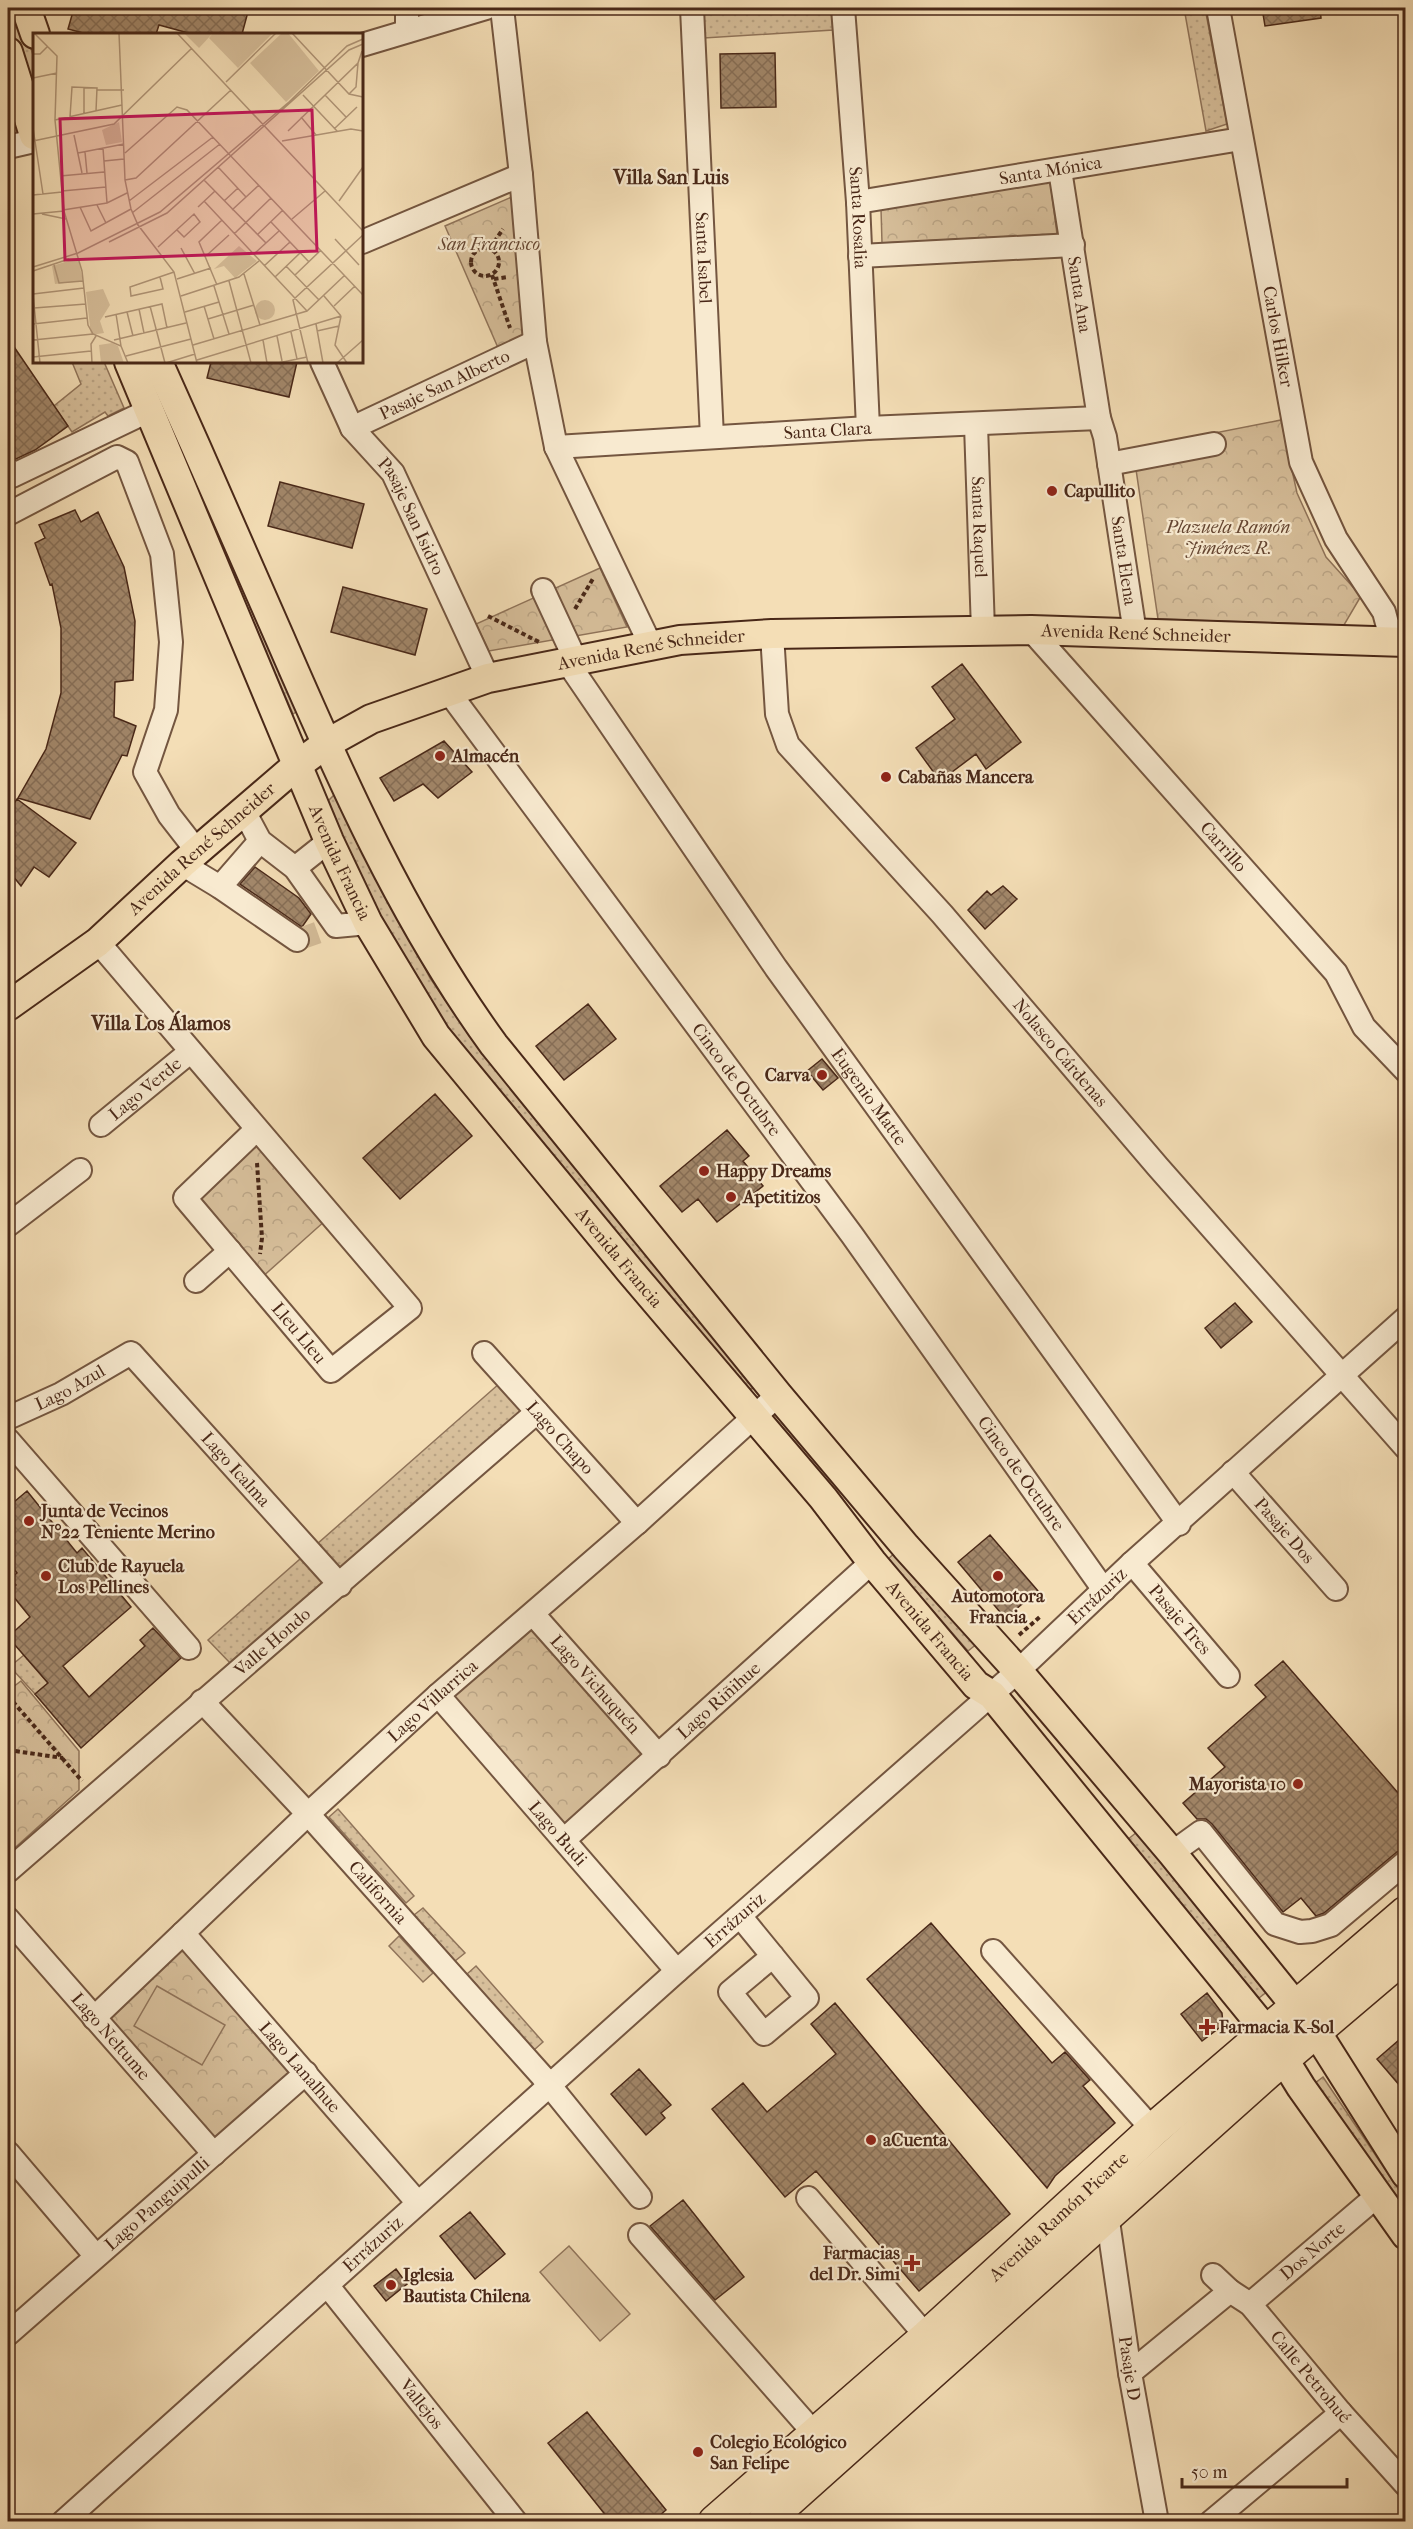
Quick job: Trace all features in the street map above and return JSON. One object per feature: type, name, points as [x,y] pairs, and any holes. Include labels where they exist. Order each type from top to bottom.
[{"type":"highway","name":"Avenida Ramón Picarte","points":[[764,2522],[1107,2214],[1305,2018],[1406,1913]]},
{"type":"highway","name":"Avenida Ramón Picarte","points":[[1305,2018],[1406,1954]]},
{"type":"highway","name":"Avenida Ramón Picarte","points":[[716,2522],[814,2433],[927,2337],[1153,2130],[1275,2046]]},
{"type":"main road","points":[[26,8],[34,33]]},
{"type":"main road","points":[[8,52],[33,132]]},
{"type":"main road","name":"Avenida Francia","points":[[129,363],[329,841],[368,923],[436,1036],[753,1418],[823,1498],[872,1562],[976,1685],[992,1695],[1101,1828],[1275,2046],[1406,2235]]},
{"type":"main road","name":"Avenida Francia","points":[[158,363],[219,496],[326,744],[417,926],[468,1010],[778,1395],[906,1547],[1018,1671],[1172,1853],[1305,2018],[1406,2174]]},
{"type":"main road","points":[[189,508],[219,496]]},
{"type":"main road","name":"Avenida René Schneider","points":[[8,1005],[98,942],[189,858],[326,744],[371,719],[488,678],[680,640],[772,634],[983,630],[1133,631],[1406,642]]},
{"type":"main road","points":[[823,1498],[834,1498],[847,1503],[906,1547]]},
{"type":"main road","points":[[1101,1828],[1119,1832],[1134,1827],[1143,1820]]},
{"type":"street","points":[[407,8],[407,31]]},
{"type":"street","points":[[363,45],[486,8]]},
{"type":"street","points":[[502,8],[521,175],[527,346],[556,447],[651,646]]},
{"type":"street","name":"Santa Isabel","points":[[692,8],[712,437]]},
{"type":"street","name":"Santa Rosalia","points":[[843,8],[858,202],[868,428]]},
{"type":"street","name":"Carlos Hilker","points":[[1218,8],[1301,462],[1336,538],[1384,612],[1388,627],[1406,636]]},
{"type":"street","name":"Santa Mónica","points":[[858,202],[1242,139]]},
{"type":"street","points":[[8,147],[33,141]]},
{"type":"street","name":"Santa Ana","points":[[1060,170],[1099,418]]},
{"type":"street","points":[[363,242],[521,175]]},
{"type":"street","points":[[860,256],[1073,245]]},
{"type":"street","name":"Pasaje San Alberto","points":[[352,428],[527,346]]},
{"type":"street","name":"Pasaje San Isidro","points":[[322,363],[352,428],[393,473],[488,678]]},
{"type":"street","points":[[8,469],[12,476],[148,411]]},
{"type":"street","name":"Santa Clara","points":[[556,447],[868,428],[1099,418]]},
{"type":"street","name":"Santa Elena","points":[[1099,418],[1105,437],[1133,631]]},
{"type":"street","name":"Santa Raquel","points":[[976,425],[983,630]]},
{"type":"street","points":[[1109,464],[1214,444]]},
{"type":"street","points":[[8,514],[117,457],[127,462],[162,554],[171,642],[166,710],[145,772],[189,858],[220,887],[297,940]]},
{"type":"street","name":"Eugenio Matte","points":[[543,590],[553,638],[572,662],[776,968],[1179,1524]]},
{"type":"street","name":"Carrillo","points":[[1031,630],[1336,973],[1364,1027],[1406,1071]]},
{"type":"street","name":"Nolasco Cárdenas","points":[[772,634],[777,714],[788,745],[942,914],[1158,1167],[1406,1448]]},
{"type":"street","name":"Cinco de Octubre","points":[[448,691],[852,1235],[1104,1590]]},
{"type":"street","points":[[244,811],[260,841],[295,868],[336,926],[368,923]]},
{"type":"street","points":[[220,887],[260,841]]},
{"type":"street","points":[[295,868],[329,841]]},
{"type":"street","name":"Lleu Lleu","points":[[98,942],[410,1308],[331,1371],[185,1198],[257,1129]]},
{"type":"street","name":"Lago Verde","points":[[101,1125],[190,1052]]},
{"type":"street","points":[[8,1225],[80,1170]]},
{"type":"street","points":[[196,1281],[230,1251]]},
{"type":"street","name":"Errázuriz","points":[[63,2522],[677,1971],[992,1695],[1132,1563],[1179,1524],[1233,1472],[1406,1318]]},
{"type":"street","name":"Lago Azul","points":[[8,1418],[61,1394],[131,1353]]},
{"type":"street","name":"Lago Icalma","points":[[131,1353],[340,1585]]},
{"type":"street","name":"Lago Chapo","points":[[484,1353],[637,1523]]},
{"type":"street","name":"Lago Villarrica","points":[[94,2018],[308,1814],[438,1695],[637,1523],[778,1395]]},
{"type":"street","name":"Valle Hondo","points":[[8,1871],[537,1412]]},
{"type":"street","points":[[8,1440],[189,1648]]},
{"type":"street","name":"Pasaje Dos","points":[[1233,1472],[1336,1589]]},
{"type":"street","name":"Lago Riñihue","points":[[565,1839],[872,1562]]},
{"type":"street","name":"Pasaje Tres","points":[[1132,1563],[1228,1676]]},
{"type":"street","name":"Lago Vichuquén","points":[[533,1614],[659,1756]]},
{"type":"street","name":"Lago Budi","points":[[438,1695],[677,1971]]},
{"type":"street","name":"California","points":[[202,1701],[308,1814],[549,2085],[640,2197]]},
{"type":"street","points":[[1172,1853],[1201,1833],[1275,1924],[1300,1932],[1331,1925],[1406,1862]]},
{"type":"street","points":[[740,1916],[773,1956]]},
{"type":"street","name":"Lago Neltume","points":[[8,1919],[214,2154]]},
{"type":"street","name":"Lago Lanalhue","points":[[183,1933],[418,2203]]},
{"type":"street","points":[[993,1951],[1153,2130]]},
{"type":"street","name":"Lago Panguipulli","points":[[8,2334],[95,2255],[306,2073]]},
{"type":"street","points":[[8,2153],[95,2255]]},
{"type":"street","name":"Dos Norte","points":[[1250,2304],[1377,2196]]},
{"type":"street","points":[[808,2198],[927,2337]]},
{"type":"street","name":"Pasaje D","points":[[1107,2214],[1157,2522]]},
{"type":"street","points":[[640,2235],[814,2433]]},
{"type":"street","name":"Calle Petrohué","points":[[1213,2275],[1230,2291],[1250,2304],[1341,2413],[1406,2485]]},
{"type":"street","name":"Vallejos","points":[[327,2285],[516,2522]]},
{"type":"street","points":[[1131,2373],[1230,2291]]},
{"type":"street","points":[[1211,2522],[1341,2413]]},
{"type":"path","points":[[490,248],[497,254],[500,263],[492,275],[483,276],[470,268],[471,258],[477,250],[490,248]]},
{"type":"path","points":[[492,275],[527,346]]},
{"type":"path","points":[[488,616],[553,638],[596,573]]},
{"type":"path","points":[[257,1129],[257,1174],[262,1238],[258,1284]]},
{"type":"path","points":[[8,1696],[94,1794]]},
{"type":"path","points":[[8,1750],[63,1758]]},
{"type":"green space","points":[[8,8],[18,8],[33,55],[33,97],[8,15]]},
{"type":"green space","points":[[703,8],[831,8],[833,30],[704,38]]},
{"type":"green space","points":[[1184,8],[1205,8],[1227,124],[1206,131]]},
{"type":"green space","points":[[1050,181],[1057,234],[882,243],[881,209]]},
{"type":"green space","name":"San Francisco","points":[[514,196],[530,335],[499,350],[445,226]]},
{"type":"green space","points":[[72,363],[104,363],[124,408],[108,416],[105,412],[72,432],[54,406],[81,384]]},
{"type":"green space","name":"Plazuela Ramón Jiménez R.","points":[[1281,420],[1297,493],[1326,557],[1361,596],[1344,625],[1158,619],[1133,449]]},
{"type":"green space","points":[[225,529],[302,708],[293,714],[214,533]]},
{"type":"green space","points":[[600,568],[627,627],[489,651],[476,624]]},
{"type":"green space","points":[[335,794],[430,978],[464,1027],[611,1211],[756,1383],[752,1389],[744,1387],[454,1040],[415,983],[328,814],[326,803]]},
{"type":"green space","points":[[258,1139],[326,1220],[260,1279],[196,1199]]},
{"type":"green space","points":[[500,1383],[523,1412],[232,1665],[208,1640]]},
{"type":"green space","points":[[898,1550],[978,1643],[968,1651],[888,1559]]},
{"type":"green space","points":[[532,1624],[649,1758],[565,1830],[448,1696]]},
{"type":"green space","points":[[24,1655],[48,1683],[35,1694],[13,1670],[13,1664]]},
{"type":"green space","points":[[8,1680],[13,1687],[21,1681],[79,1751],[79,1790],[8,1854]]},
{"type":"green space","points":[[338,1809],[414,1896],[406,1903],[329,1817]]},
{"type":"green space","points":[[1137,1832],[1268,1991],[1259,1998],[1127,1840]]},
{"type":"green space","points":[[423,1908],[465,1953],[455,1961],[414,1915]]},
{"type":"green space","points":[[399,1936],[433,1973],[423,1982],[389,1946]]},
{"type":"green space","points":[[179,1951],[192,1951],[296,2071],[213,2145],[102,2019]]},
{"type":"green space","points":[[476,1966],[543,2042],[534,2050],[467,1974]]},
{"type":"green space","points":[[157,1986],[225,2025],[202,2065],[134,2026]]},
{"type":"green space","points":[[1323,2077],[1405,2199],[1405,2217],[1314,2084]]},
{"type":"green space","points":[[569,2246],[630,2314],[600,2341],[540,2272]]},
{"type":"building","points":[[74,8],[249,8],[242,33],[188,33],[159,25],[156,33],[83,33],[68,29]]},
{"type":"building","points":[[1262,8],[1320,8],[1321,18],[1265,26]]},
{"type":"building","points":[[775,53],[776,107],[721,108],[720,54]]},
{"type":"building","points":[[8,338],[68,426],[35,450],[16,459],[8,453]]},
{"type":"building","points":[[211,363],[297,363],[289,397],[207,378]]},
{"type":"building","points":[[280,482],[364,504],[352,548],[268,526]]},
{"type":"building","points":[[75,510],[81,522],[98,512],[124,567],[135,621],[133,680],[115,682],[114,717],[136,726],[127,756],[122,755],[90,819],[18,798],[46,749],[61,693],[61,628],[52,584],[50,585],[35,543],[45,538],[39,525]]},
{"type":"building","points":[[343,587],[427,609],[415,655],[331,632]]},
{"type":"building","points":[[962,664],[1021,742],[986,769],[976,754],[940,781],[916,748],[955,719],[932,687]]},
{"type":"building","points":[[444,741],[472,772],[438,798],[423,784],[394,801],[380,778]]},
{"type":"building","points":[[17,799],[76,843],[49,877],[34,867],[21,886],[8,870],[8,812]]},
{"type":"building","points":[[255,867],[299,898],[311,914],[302,927],[240,884]]},
{"type":"building","points":[[1003,886],[1017,899],[985,929],[968,910],[987,891],[991,895]]},
{"type":"building","points":[[588,1004],[616,1039],[564,1080],[536,1046]]},
{"type":"building","name":"Carva","points":[[822,1059],[838,1078],[823,1090],[807,1071]]},
{"type":"building","points":[[435,1094],[472,1136],[400,1199],[363,1158]]},
{"type":"building","name":"Happy Dreams","points":[[727,1130],[749,1156],[743,1161],[763,1186],[717,1222],[698,1199],[682,1212],[660,1186]]},
{"type":"building","points":[[1235,1303],[1252,1322],[1221,1348],[1205,1328]]},
{"type":"building","points":[[27,1491],[77,1553],[82,1548],[131,1607],[63,1666],[89,1697],[145,1646],[140,1640],[153,1628],[181,1658],[81,1748],[35,1694],[48,1683],[8,1637],[30,1617],[9,1591],[16,1585],[10,1579],[17,1573],[8,1561],[8,1507]]},
{"type":"building","name":"Automotora Francia","points":[[990,1535],[1038,1591],[1005,1618],[958,1562]]},
{"type":"building","name":"Mayorista 10","points":[[1283,1661],[1406,1802],[1406,1849],[1397,1852],[1324,1913],[1316,1916],[1301,1898],[1283,1912],[1212,1824],[1206,1819],[1197,1819],[1183,1803],[1225,1767],[1208,1748],[1266,1697],[1255,1685]]},
{"type":"building","points":[[931,1923],[1052,2063],[1065,2052],[1090,2080],[1083,2086],[1115,2123],[1055,2176],[1047,2188],[867,1979]]},
{"type":"building","points":[[1207,1993],[1222,2013],[1223,2025],[1202,2041],[1181,2014]]},
{"type":"building","name":"aCuenta","points":[[835,2003],[1010,2214],[919,2291],[816,2171],[785,2197],[712,2109],[743,2083],[767,2112],[836,2054],[811,2024]]},
{"type":"building","points":[[1406,2034],[1406,2093],[1377,2059]]},
{"type":"building","points":[[639,2069],[671,2105],[661,2113],[665,2118],[646,2135],[611,2094]]},
{"type":"building","points":[[683,2200],[744,2277],[715,2300],[650,2226]]},
{"type":"building","points":[[470,2212],[505,2254],[475,2279],[440,2236]]},
{"type":"building","name":"Iglesia Bautista Chilena","points":[[396,2269],[407,2284],[386,2301],[374,2286]]},
{"type":"building","points":[[587,2412],[666,2510],[652,2522],[611,2522],[548,2443]]},
{"type":"tunnel","points":[[297,940],[336,926]]},
{"type":"place","name":"Capullito","points":[[1052,491]]},
{"type":"place","name":"Almacén","points":[[440,756]]},
{"type":"place","name":"Cabañas Mancera","points":[[886,777]]},
{"type":"place","name":"Carva","points":[[822,1075]]},
{"type":"place","name":"Happy Dreams","points":[[704,1171]]},
{"type":"place","name":"Apetitizos","points":[[731,1197]]},
{"type":"place","name":"Junta de Vecinos N°22 Teniente Merino","points":[[29,1521]]},
{"type":"place","name":"Club de Rayuela Los Pellines","points":[[46,1576]]},
{"type":"place","name":"Automotora Francia","points":[[998,1576]]},
{"type":"place","name":"Mayorista 10","points":[[1298,1784]]},
{"type":"place","name":"Farmacia K-Sol","points":[[1207,2027]]},
{"type":"place","name":"aCuenta","points":[[871,2140]]},
{"type":"place","name":"Farmacias del Dr. Simi","points":[[912,2263]]},
{"type":"place","name":"Iglesia Bautista Chilena","points":[[391,2285]]},
{"type":"place","name":"Colegio Ecológico San Felipe","points":[[698,2452]]},
{"type":"district","name":"Villa San Luis","points":[[671,177]]},
{"type":"district","name":"Villa Los Álamos","points":[[161,1023]]}]
